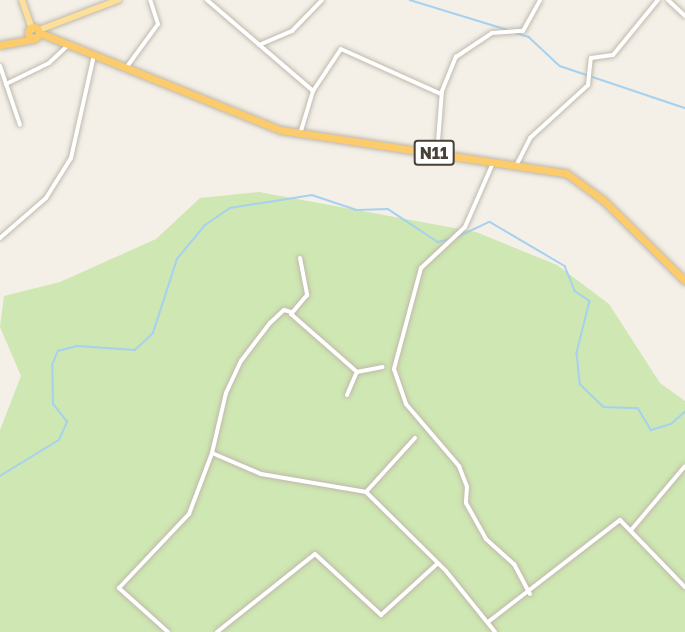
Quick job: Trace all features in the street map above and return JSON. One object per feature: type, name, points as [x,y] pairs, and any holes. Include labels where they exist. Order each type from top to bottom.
[{"type":"highway","name":"N11","points":[[35,33],[300,134],[517,164],[576,177],[683,275]]},
{"type":"highway","points":[[0,45],[35,33]]},
{"type":"main road","points":[[22,0],[35,33],[117,0]]},
{"type":"street","points":[[125,68],[158,24],[150,0]]},
{"type":"street","points":[[207,0],[313,92]]},
{"type":"street","points":[[259,45],[292,31],[322,0]]},
{"type":"street","points":[[437,154],[441,94],[456,57],[492,33],[523,30],[540,0]]},
{"type":"street","points":[[517,164],[530,138],[588,85],[591,58],[613,56],[658,0]]},
{"type":"street","points":[[668,0],[685,16]]},
{"type":"street","points":[[6,84],[49,63],[68,45]]},
{"type":"street","points":[[300,134],[313,92],[341,49],[441,94]]},
{"type":"street","points":[[0,238],[46,198],[71,158],[94,55]]},
{"type":"street","points":[[0,66],[20,125]]},
{"type":"street","points":[[494,161],[465,227],[421,268],[394,369],[406,404],[459,466],[467,487],[466,503],[486,539],[514,564],[530,594]]},
{"type":"street","points":[[291,312],[308,293],[300,258]]},
{"type":"street","points":[[168,632],[119,588],[189,514],[212,453],[226,393],[242,361],[270,322],[284,310],[291,312],[357,372]]},
{"type":"street","points":[[357,372],[383,367]]},
{"type":"street","points":[[347,394],[357,372]]},
{"type":"street","points":[[366,492],[415,438]]},
{"type":"street","points":[[212,453],[261,474],[366,492],[437,564],[495,632]]},
{"type":"street","points":[[632,529],[685,466]]},
{"type":"street","points":[[488,622],[530,594],[617,522],[623,520],[685,587]]},
{"type":"street","points":[[217,632],[315,554],[381,615],[437,564]]},
{"type":"green space","points":[[259,192],[476,232],[557,265],[609,304],[660,383],[685,401],[685,632],[0,632],[0,430],[21,376],[0,327],[4,296],[60,282],[156,239],[200,198]]},
{"type":"waterway","points":[[410,0],[508,30]]},
{"type":"waterway","points":[[516,33],[529,37],[560,66],[685,108]]},
{"type":"waterway","points":[[0,476],[59,440],[67,422],[53,404],[52,365],[58,351],[77,346],[135,350],[153,333],[177,259],[205,225],[230,208],[312,195],[357,210],[388,209],[438,242],[450,239]]},
{"type":"waterway","points":[[455,238],[490,222],[565,266],[575,291],[590,301],[577,353],[580,384],[604,407],[638,408],[651,430],[671,424],[685,412]]}]
